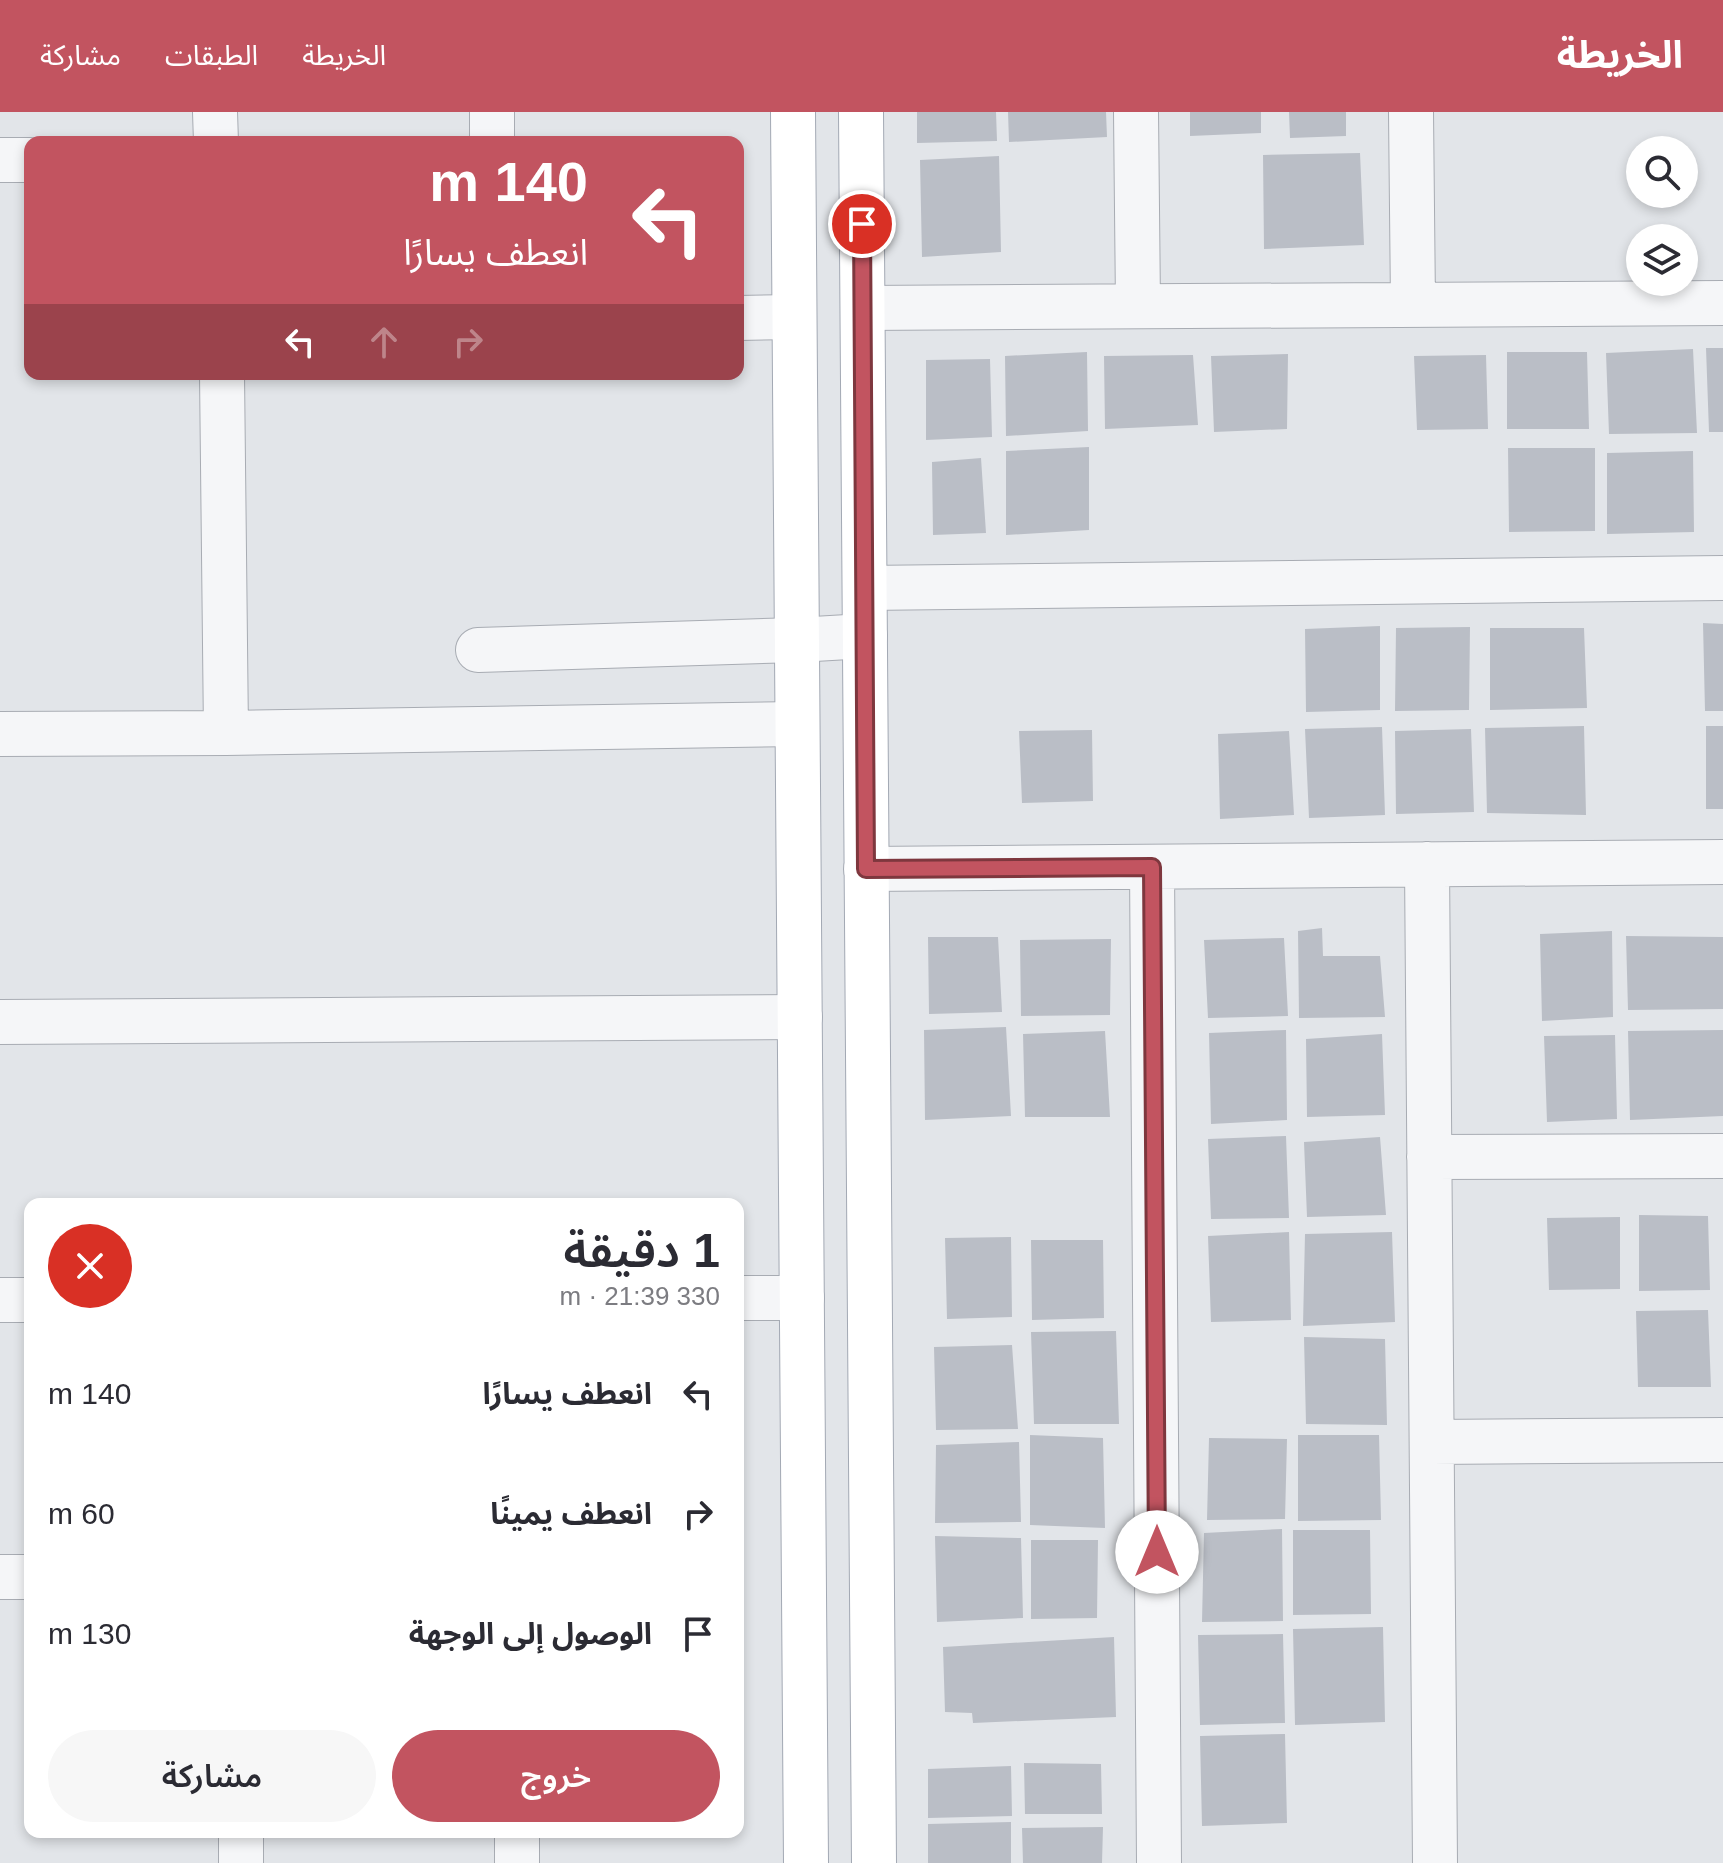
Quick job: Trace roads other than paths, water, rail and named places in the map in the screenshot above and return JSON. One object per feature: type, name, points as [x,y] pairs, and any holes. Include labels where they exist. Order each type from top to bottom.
[{"type":"main road","points":[[793,112],[806,1863]]},
{"type":"main road","points":[[861,112],[874,1863]]},
{"type":"street","points":[[215,112],[216,136]]},
{"type":"street","points":[[492,112],[492,136]]},
{"type":"street","points":[[1136,112],[1138,306]]},
{"type":"street","points":[[1411,112],[1413,305]]},
{"type":"street","points":[[0,160],[24,160]]},
{"type":"street","points":[[863,308],[1723,303]]},
{"type":"street","points":[[744,318],[794,317]]},
{"type":"street","points":[[222,380],[226,733]]},
{"type":"street","points":[[865,588],[1723,578]]},
{"type":"street","points":[[478,650],[865,636]]},
{"type":"street","points":[[0,734],[797,724]]},
{"type":"street","points":[[866,869],[1723,862]]},
{"type":"street","points":[[1427,864],[1435,1863]]},
{"type":"street","points":[[1152,867],[1159,1863]]},
{"type":"street","points":[[0,1022],[800,1017]]},
{"type":"street","points":[[1429,1157],[1723,1156]]},
{"type":"street","points":[[744,1298],[802,1298]]},
{"type":"street","points":[[0,1300],[24,1300]]},
{"type":"street","points":[[1432,1442],[1723,1440]]},
{"type":"street","points":[[0,1577],[24,1577]]},
{"type":"street","points":[[241,1838],[241,1863]]},
{"type":"street","points":[[517,1838],[517,1863]]}]
